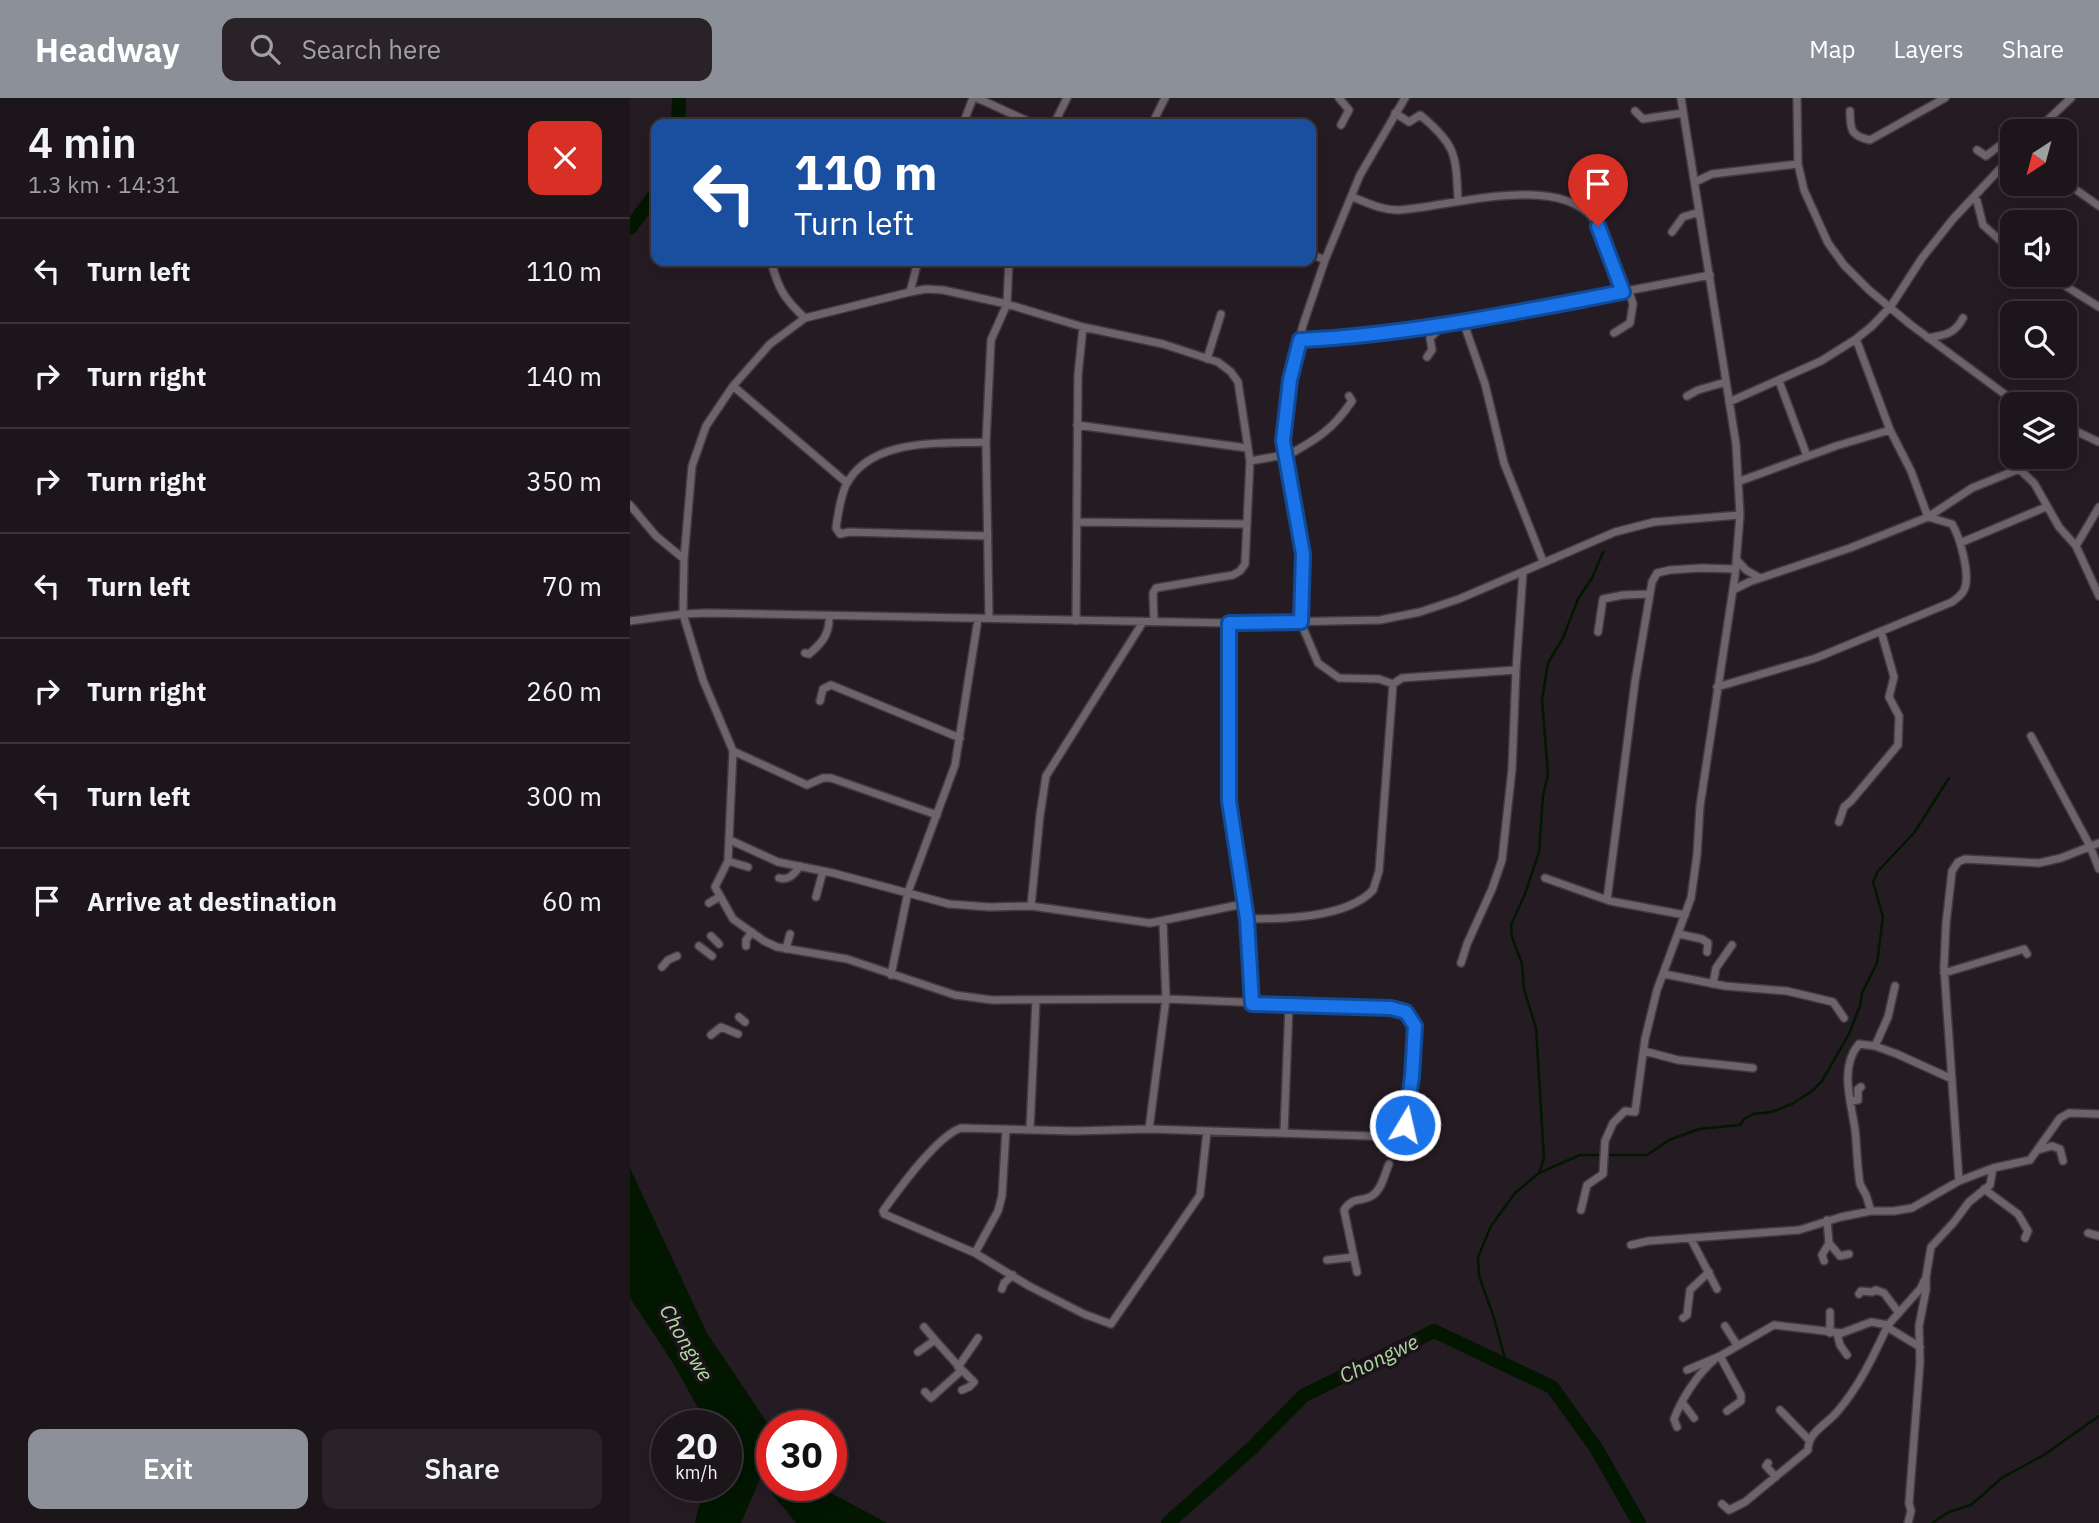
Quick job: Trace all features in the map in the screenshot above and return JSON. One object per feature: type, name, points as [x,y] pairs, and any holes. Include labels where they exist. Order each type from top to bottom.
[{"type":"street","points":[[965,119],[975,98],[1023,119]]},
{"type":"street","points":[[1057,119],[1068,98]]},
{"type":"street","points":[[1154,119],[1165,98]]},
{"type":"street","points":[[1339,98],[1349,110],[1341,125]]},
{"type":"street","points":[[1393,684],[1379,679],[1339,678],[1318,663],[1301,622],[1303,554],[1283,441],[1290,380],[1325,260],[1360,175],[1405,98]]},
{"type":"street","points":[[1581,1210],[1587,1185],[1603,1174],[1604,1146],[1613,1123],[1625,1111],[1635,1112],[1645,1039],[1657,990],[1691,898],[1698,855],[1700,806],[1737,560],[1740,481],[1681,98]]},
{"type":"street","points":[[1797,98],[1798,164],[1810,206],[1828,243],[1844,265],[1869,290],[2002,392]]},
{"type":"street","points":[[1850,111],[1850,126],[1854,133],[1859,138],[1870,140],[1945,98]]},
{"type":"street","points":[[2046,119],[2060,102],[2071,98]]},
{"type":"street","points":[[1635,111],[1643,119],[1683,113]]},
{"type":"street","points":[[1395,113],[1409,122],[1420,115],[1445,140],[1456,158],[1458,201]]},
{"type":"street","points":[[1978,150],[1986,156],[2000,145]]},
{"type":"street","points":[[1695,181],[1712,174],[1798,164]]},
{"type":"street","points":[[1729,402],[1821,361],[1856,340],[1891,306],[1922,258],[1952,219],[2000,169]]},
{"type":"street","points":[[2077,190],[2099,206]]},
{"type":"street","points":[[1352,197],[1394,210],[1498,196],[1549,195],[1579,205],[1598,226],[1633,303],[1630,323],[1614,333]]},
{"type":"street","points":[[1974,198],[1983,225],[2000,240]]},
{"type":"street","points":[[1672,232],[1683,217],[1699,212]]},
{"type":"street","points":[[1316,256],[1325,260]]},
{"type":"street","points":[[772,266],[777,285],[788,302],[805,318]]},
{"type":"street","points":[[910,292],[917,266]]},
{"type":"street","points":[[989,618],[986,442],[991,340],[1007,304],[1009,266]]},
{"type":"street","points":[[1300,340],[1327,339],[1463,321],[1710,275]]},
{"type":"street","points":[[2070,287],[2099,307]]},
{"type":"street","points":[[1154,622],[1153,593],[1156,588],[1226,577],[1240,571],[1245,564],[1250,461],[1238,382],[1218,362],[1163,344],[1083,327],[1007,304],[943,290],[926,289],[805,318],[770,344],[733,386],[706,426],[692,467],[684,559],[683,614],[703,680],[733,751],[728,861],[715,887],[733,919],[764,941],[786,948],[847,959],[955,995],[992,1000],[1166,999],[1391,1008],[1406,1012],[1415,1026],[1409,1100],[1405,1125],[1399,1134],[1382,1138],[1208,1130],[961,1128],[947,1135],[899,1189],[883,1211],[887,1217],[935,1234],[975,1253],[1084,1314],[1111,1324],[1200,1195],[1208,1130]]},
{"type":"street","points":[[1207,359],[1221,314]]},
{"type":"street","points":[[1928,338],[1955,331],[1963,318]]},
{"type":"street","points":[[1463,321],[1485,384],[1504,463],[1543,561]]},
{"type":"street","points":[[1427,357],[1432,350],[1430,338],[1444,323]]},
{"type":"street","points":[[1076,621],[1078,375],[1083,327]]},
{"type":"street","points":[[1856,340],[1890,430],[1911,471],[1928,517]]},
{"type":"street","points":[[1779,381],[1807,456]]},
{"type":"street","points":[[1687,396],[1698,390],[1726,383]]},
{"type":"street","points":[[733,386],[847,483]]},
{"type":"street","points":[[1250,461],[1284,456],[1319,438],[1338,422],[1352,401],[1349,396]]},
{"type":"street","points":[[1077,425],[1247,448]]},
{"type":"street","points":[[1740,481],[1807,456],[1890,430]]},
{"type":"street","points":[[2077,432],[2099,442]]},
{"type":"street","points":[[986,442],[924,444],[873,458],[847,483],[836,531],[840,534],[849,532],[988,537]]},
{"type":"street","points":[[1733,590],[1928,517],[1972,488],[2019,469],[2035,483],[2059,527],[2076,546],[2099,596]]},
{"type":"street","points":[[630,505],[656,536],[684,559]]},
{"type":"street","points":[[1959,543],[2046,507]]},
{"type":"street","points":[[2076,546],[2099,507]]},
{"type":"street","points":[[630,621],[683,614],[1229,623],[1380,620],[1420,612],[1459,599],[1615,532],[1654,522],[1740,514]]},
{"type":"street","points":[[1717,687],[1816,658],[1952,602],[1964,593],[1967,582],[1959,543],[1951,524],[1928,517]]},
{"type":"street","points":[[1077,522],[1245,524]]},
{"type":"street","points":[[1737,560],[1760,579]]},
{"type":"street","points":[[1607,900],[1635,682],[1652,582],[1657,573],[1670,570],[1736,569]]},
{"type":"street","points":[[1461,963],[1466,944],[1492,889],[1502,860],[1512,769],[1523,572]]},
{"type":"street","points":[[1598,632],[1603,600],[1623,595],[1650,594]]},
{"type":"street","points":[[805,653],[809,654],[823,642],[830,625],[829,616]]},
{"type":"street","points":[[891,975],[908,892],[955,765],[978,619]]},
{"type":"street","points":[[1031,906],[1046,776],[1143,622]]},
{"type":"street","points":[[1229,623],[1229,801],[1247,919],[1252,1004]]},
{"type":"street","points":[[1839,822],[1844,807],[1898,745],[1899,716],[1889,697],[1895,677],[1881,631]]},
{"type":"street","points":[[1393,684],[1402,678],[1499,669],[1516,670]]},
{"type":"street","points":[[1247,919],[1292,919],[1340,909],[1373,890],[1378,872],[1393,684]]},
{"type":"street","points":[[820,701],[823,689],[831,685],[960,738]]},
{"type":"street","points":[[2031,736],[2090,846],[2099,869]]},
{"type":"street","points":[[733,751],[807,785],[823,778],[831,778],[937,815]]},
{"type":"street","points":[[730,840],[778,862],[948,904],[1031,906],[1150,923],[1243,904]]},
{"type":"street","points":[[1959,1181],[1944,973],[1952,871],[1958,862],[1965,859],[2039,863],[2061,858],[2099,843]]},
{"type":"street","points":[[728,861],[748,867]]},
{"type":"street","points":[[779,878],[793,875],[800,866]]},
{"type":"street","points":[[816,897],[823,871]]},
{"type":"street","points":[[1545,878],[1607,900],[1685,915]]},
{"type":"street","points":[[709,904],[719,897]]},
{"type":"street","points":[[1149,1129],[1166,999],[1163,922]]},
{"type":"street","points":[[746,946],[746,940],[752,932]]},
{"type":"street","points":[[786,948],[790,934]]},
{"type":"street","points":[[1679,934],[1702,939],[1708,943],[1707,952]]},
{"type":"street","points":[[712,936],[719,944]]},
{"type":"street","points":[[1713,985],[1716,968],[1732,945]]},
{"type":"street","points":[[699,946],[712,956]]},
{"type":"street","points":[[1944,973],[2024,948],[2027,954]]},
{"type":"street","points":[[662,967],[675,955],[687,958]]},
{"type":"street","points":[[1664,974],[1713,985],[1787,992],[1833,1002],[1844,1018]]},
{"type":"street","points":[[1875,1046],[1888,1017],[1895,986]]},
{"type":"street","points":[[1030,1129],[1036,1000]]},
{"type":"street","points":[[1284,1133],[1289,1005]]},
{"type":"street","points":[[711,1035],[721,1027],[738,1034]]},
{"type":"street","points":[[1871,1211],[1860,1184],[1850,1101],[1848,1071],[1853,1050],[1858,1044],[1875,1046],[1952,1079]]},
{"type":"street","points":[[1644,1051],[1678,1060],[1753,1068]]},
{"type":"street","points":[[1850,1101],[1858,1100],[1858,1089],[1861,1087]]},
{"type":"street","points":[[1631,1245],[1648,1241],[1779,1233],[1871,1211],[1912,1208],[1959,1181],[1993,1168],[2030,1160],[2060,1118],[2069,1113],[2099,1114]]},
{"type":"street","points":[[975,1253],[998,1212],[1002,1196],[1006,1129]]},
{"type":"street","points":[[2037,1150],[2052,1146],[2060,1149],[2063,1161]]},
{"type":"street","points":[[1357,1272],[1344,1210],[1353,1200],[1371,1196],[1377,1191],[1389,1164]]},
{"type":"street","points":[[1908,1523],[1911,1511],[1909,1503],[1920,1347],[1919,1326],[1931,1247],[1969,1202],[1990,1185],[1993,1168]]},
{"type":"street","points":[[1984,1189],[2018,1214],[2028,1231],[2025,1238]]},
{"type":"street","points":[[1824,1261],[1822,1255],[1829,1243],[1827,1220]]},
{"type":"street","points":[[2088,1233],[2099,1236]]},
{"type":"street","points":[[1691,1238],[1717,1289]]},
{"type":"street","points":[[1829,1243],[1840,1256],[1849,1254]]},
{"type":"street","points":[[1327,1260],[1354,1256]]},
{"type":"street","points":[[1684,1318],[1688,1315],[1690,1290],[1709,1272]]},
{"type":"street","points":[[1002,1289],[1004,1283],[1013,1275]]},
{"type":"street","points":[[1722,1504],[1729,1510],[1745,1503],[1808,1450],[1809,1440],[1814,1432],[1836,1414],[1848,1398],[1887,1326],[1921,1288],[1926,1277]]},
{"type":"street","points":[[1859,1294],[1861,1291],[1876,1290],[1884,1293],[1899,1313]]},
{"type":"street","points":[[1830,1312],[1833,1333],[1847,1354]]},
{"type":"street","points":[[1687,1370],[1719,1356],[1773,1325],[1833,1333],[1871,1322],[1887,1326],[1920,1347]]},
{"type":"street","points":[[1725,1326],[1737,1345]]},
{"type":"street","points":[[924,1327],[974,1382],[962,1390]]},
{"type":"street","points":[[925,1392],[931,1398],[960,1368],[978,1338]]},
{"type":"street","points":[[918,1352],[935,1340]]},
{"type":"street","points":[[1677,1427],[1674,1419],[1682,1402],[1708,1365],[1719,1356]]},
{"type":"street","points":[[1719,1356],[1741,1395],[1741,1401],[1727,1411]]},
{"type":"street","points":[[1682,1402],[1694,1418]]},
{"type":"street","points":[[1780,1410],[1809,1440]]},
{"type":"street","points":[[1768,1463],[1766,1466],[1776,1477]]},
{"type":"water","points":[[630,1168],[707,1333],[759,1410],[756,1410],[756,1488],[741,1523],[695,1523],[701,1501],[742,1501],[742,1410],[699,1410],[673,1363],[630,1298]]},
{"type":"water","points":[[778,1501],[846,1501],[887,1523],[796,1523]]},
{"type":"waterway","name":"Chongwe","points":[[678,119],[679,98]]},
{"type":"waterway","name":"Chongwe","points":[[630,228],[651,200]]},
{"type":"waterway","points":[[1539,1173],[1544,1158],[1536,1028],[1524,989],[1522,964],[1512,937],[1511,925],[1539,852],[1543,796],[1548,774],[1542,700],[1548,663],[1563,638],[1578,599],[1592,578],[1603,552]]},
{"type":"waterway","points":[[1507,1366],[1479,1276],[1478,1257],[1491,1226],[1515,1193],[1539,1173],[1580,1155],[1647,1155],[1669,1140],[1699,1129],[1740,1125],[1753,1114],[1772,1112],[1792,1104],[1812,1091],[1822,1081],[1849,1034],[1862,993],[1877,963],[1883,917],[1873,882],[1878,871],[1914,833],[1949,778]]},
{"type":"waterway","name":"Chongwe","points":[[1168,1523],[1251,1449],[1303,1396],[1434,1331],[1552,1387],[1596,1448],[1639,1523]]},
{"type":"waterway","points":[[1932,1523],[1949,1512],[1971,1505],[2003,1477],[2044,1455],[2099,1416]]},
{"type":"route","points":[[1405,1125],[1412,1077],[1415,1026],[1406,1012],[1391,1008],[1252,1004],[1247,919],[1229,801],[1229,623],[1301,622],[1303,554],[1283,441],[1290,380],[1300,340],[1327,339],[1480,319],[1623,292],[1598,226]]}]
